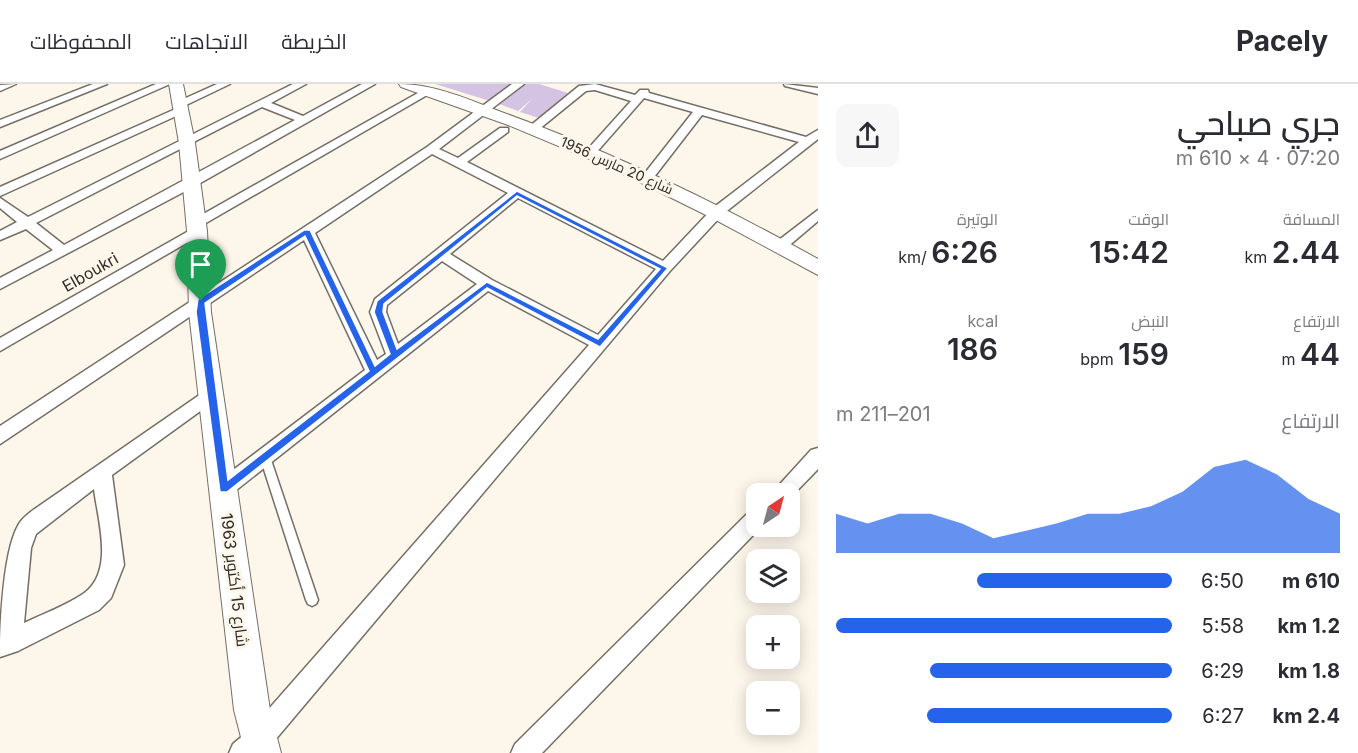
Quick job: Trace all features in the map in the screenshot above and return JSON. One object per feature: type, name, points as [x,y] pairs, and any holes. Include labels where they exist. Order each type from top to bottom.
[{"type":"street","points":[[0,88],[10,84]]},
{"type":"street","points":[[0,124],[102,84]]},
{"type":"street","points":[[0,155],[165,84]]},
{"type":"street","points":[[0,192],[180,99],[225,84]]},
{"type":"street","points":[[0,237],[301,84]]},
{"type":"street","points":[[0,284],[370,84]]},
{"type":"street","name":"شارع 20 مارس 1956","points":[[406,84],[487,110],[591,152],[718,211],[818,268]]},
{"type":"street","points":[[0,436],[431,149],[487,110],[519,84]]},
{"type":"street","points":[[591,152],[651,84]]},
{"type":"street","points":[[789,84],[818,91]]},
{"type":"street","points":[[534,128],[583,88],[595,87],[812,137]]},
{"type":"street","name":"Elboukri","points":[[0,345],[429,91]]},
{"type":"street","name":"شارع 15 أكتوبر 1963","points":[[180,99],[197,227],[201,301],[211,394],[255,748]]},
{"type":"street","points":[[262,103],[304,120]]},
{"type":"street","points":[[647,178],[700,110]]},
{"type":"street","points":[[458,163],[504,130]]},
{"type":"street","points":[[255,748],[664,268],[718,211],[812,137]]},
{"type":"street","points":[[431,149],[664,268]]},
{"type":"street","points":[[395,356],[378,307],[517,193]]},
{"type":"street","points":[[0,202],[63,250]]},
{"type":"street","points":[[780,246],[818,214]]},
{"type":"street","points":[[307,231],[374,372]]},
{"type":"street","points":[[441,254],[487,284],[600,344]]},
{"type":"street","points":[[224,489],[487,284]]},
{"type":"street","points":[[5,644],[20,548],[28,528],[45,512],[211,394]]},
{"type":"street","points":[[792,483],[818,456]]},
{"type":"street","points":[[5,644],[91,602],[110,579],[113,565],[102,472]]},
{"type":"street","points":[[524,753],[746,529]]},
{"type":"lane","points":[[265,457],[312,600]]},
{"type":"building","points":[[435,84],[510,84],[490,101]]},
{"type":"building","points":[[522,84],[539,84],[568,93],[539,118],[520,112],[532,99],[518,111],[499,104]]},
{"type":"route","points":[[201,301],[200,312],[224,489],[395,356],[487,284],[600,344],[664,268],[517,193],[380,303],[378,312],[395,356],[374,372],[307,231],[201,301]]}]
